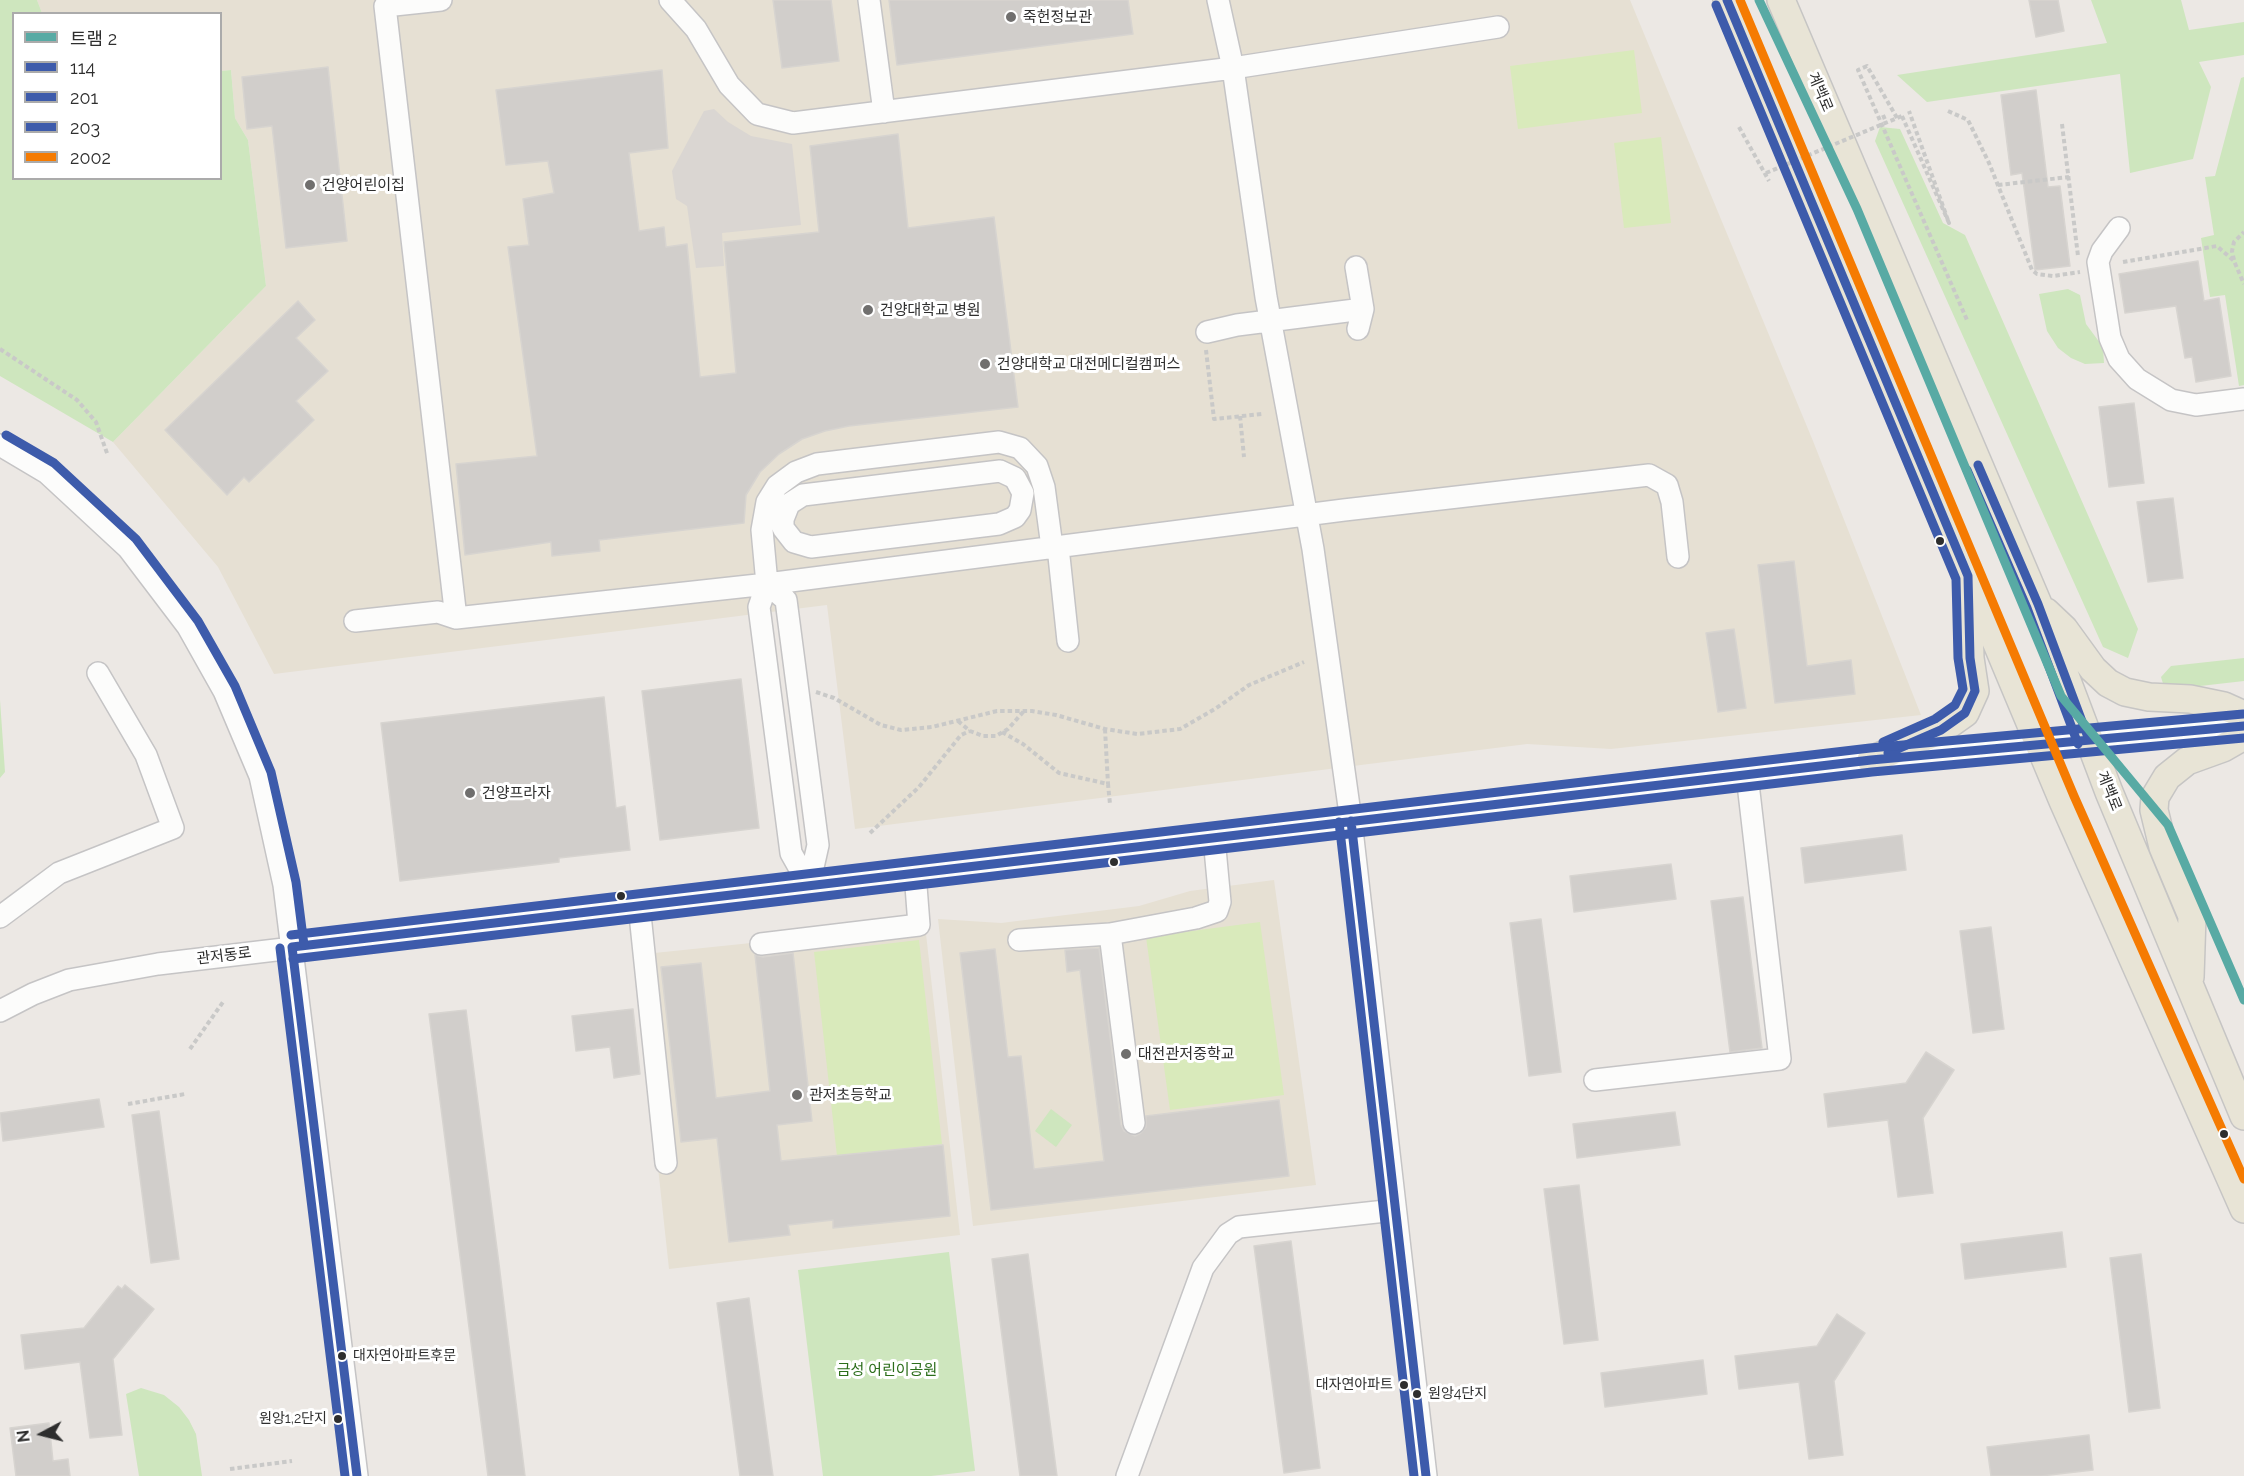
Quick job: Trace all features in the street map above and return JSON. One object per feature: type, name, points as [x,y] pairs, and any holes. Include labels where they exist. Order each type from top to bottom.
[{"type":"main road","points":[[1726,0],[2041,744],[2063,801],[2244,1209]]},
{"type":"main road","name":"계백로","points":[[1781,0],[2038,604],[2089,740],[2244,1116]]},
{"type":"main road","points":[[1871,760],[1941,730],[1965,713],[1975,691],[1970,658],[1968,576]]},
{"type":"main road","points":[[2038,604],[2064,629],[2093,669],[2108,683],[2125,692],[2149,697],[2190,699],[2213,703],[2244,715]]},
{"type":"main road","points":[[2190,987],[2192,916],[2163,847],[2154,810],[2155,797],[2167,777],[2187,761],[2223,748],[2244,736]]},
{"type":"street","points":[[441,0],[385,6],[456,618]]},
{"type":"street","points":[[670,0],[696,29],[729,85],[757,114],[793,123],[1233,69],[1498,27]]},
{"type":"street","points":[[869,0],[884,112]]},
{"type":"street","points":[[1218,0],[1233,69],[1270,321],[1313,549],[1350,821],[1426,1476]]},
{"type":"street","points":[[2119,228],[2102,251],[2098,262],[2110,338],[2119,359],[2137,379],[2171,400],[2196,405],[2244,399]]},
{"type":"street","points":[[1206,341],[1270,321],[1360,319],[1356,267]]},
{"type":"street","points":[[781,509],[766,502],[777,486],[796,472],[817,464],[999,442],[1020,448],[1037,466],[1044,487],[1068,641]]},
{"type":"street","points":[[0,445],[47,473],[128,548],[188,627],[225,691],[260,776],[284,885],[357,1476]]},
{"type":"street","points":[[781,509],[787,536],[794,542],[811,547],[999,524],[1015,517],[1020,510],[1023,493],[1015,478],[1000,471],[803,495],[781,509],[762,530],[767,584],[759,607],[791,853],[809,885]]},
{"type":"street","points":[[355,621],[438,612],[456,618],[767,584],[1307,515],[1649,476],[1667,485],[1672,502],[1678,557]]},
{"type":"street","points":[[767,584],[786,600],[818,845],[809,885]]},
{"type":"street","points":[[0,917],[59,873],[173,828],[146,755],[98,673]]},
{"type":"street","name":"관저동로","points":[[0,1011],[33,994],[69,980],[158,964],[1747,774],[1871,760],[2244,726]]},
{"type":"street","points":[[1595,1080],[1780,1059],[1747,774]]},
{"type":"street","points":[[1019,940],[1110,934],[1196,918],[1217,911],[1220,902],[1214,838]]},
{"type":"street","points":[[761,944],[919,925],[915,873]]},
{"type":"street","points":[[639,905],[666,1163]]},
{"type":"street","points":[[1110,934],[1134,1123]]},
{"type":"street","points":[[1127,1476],[1203,1268],[1228,1234],[1239,1227],[1395,1210]]},
{"type":"path","points":[[1897,118],[1866,66],[1858,69],[1967,320]]},
{"type":"path","points":[[1766,173],[1902,116],[1949,223],[1909,111]]},
{"type":"path","points":[[1948,111],[1968,120],[1998,185],[2032,270],[2037,274],[2053,276],[2080,273],[2062,123]]},
{"type":"path","points":[[1883,115],[1886,122]]},
{"type":"path","points":[[1739,127],[1769,181]]},
{"type":"path","points":[[1998,185],[2069,177]]},
{"type":"path","points":[[2243,282],[2232,251],[2234,242],[2244,232]]},
{"type":"path","points":[[2123,262],[2217,246],[2234,261]]},
{"type":"path","points":[[1206,341],[1214,419],[1262,414]]},
{"type":"path","points":[[0,349],[77,400],[96,422],[108,456]]},
{"type":"path","points":[[1240,416],[1244,457]]},
{"type":"path","points":[[815,691],[834,698],[881,725],[902,729],[932,727],[997,711],[1024,711],[1056,715],[1104,729],[1137,734],[1180,729],[1215,709],[1249,685],[1304,662]]},
{"type":"path","points":[[957,721],[970,731],[984,736],[996,736],[1019,719],[1024,711]]},
{"type":"path","points":[[1104,729],[1110,804]]},
{"type":"path","points":[[870,833],[918,787],[961,735],[970,731]]},
{"type":"path","points":[[1002,732],[1023,744],[1059,773],[1108,784]]},
{"type":"path","points":[[190,1049],[223,1002]]},
{"type":"path","points":[[128,1104],[185,1094]]},
{"type":"path","points":[[230,1469],[292,1461]]},
{"type":"shaded area","name":"건양대학교 대전메디컬캠퍼스","points":[[37,0],[1630,0],[1813,441],[1921,715],[1611,749],[1527,744],[855,829],[827,605],[274,674],[218,567],[113,442],[266,286],[248,140],[235,118],[231,70],[222,71],[222,12],[42,12]]},
{"type":"shaded area","points":[[714,109],[728,122],[751,136],[792,144],[801,225],[722,233],[724,266],[696,268],[687,206],[676,199],[672,171],[704,111]]},
{"type":"shaded area","name":"대전관저중학교","points":[[1274,880],[1316,1185],[973,1226],[938,919],[1001,923],[1139,906],[1190,891]]},
{"type":"shaded area","name":"관저초등학교","points":[[925,925],[960,1235],[669,1269],[635,955]]},
{"type":"green space","points":[[0,0],[37,0],[42,12],[12,12],[12,180],[222,180],[222,71],[231,70],[235,118],[248,140],[266,286],[113,442],[0,376]]},
{"type":"green space","points":[[2091,0],[2181,0],[2189,30],[2244,22],[2244,55],[2199,62],[2211,87],[2193,159],[2130,173],[2120,74],[1927,102],[1897,75],[2107,43]]},
{"type":"green space","points":[[1634,50],[1642,113],[1518,129],[1510,66]]},
{"type":"green space","points":[[2244,77],[2244,385],[2239,386],[2225,295],[2210,297],[2201,238],[2214,235],[2205,177],[2215,176],[2241,78]]},
{"type":"green space","points":[[1880,127],[1900,129],[1943,223],[1965,235],[2138,629],[2128,658],[2103,647],[1875,141]]},
{"type":"green space","points":[[1661,137],[1671,223],[1624,228],[1614,143]]},
{"type":"green space","points":[[2068,289],[2080,295],[2086,324],[2103,347],[2104,363],[2085,364],[2071,358],[2058,348],[2047,331],[2039,294]]},
{"type":"green space","points":[[2244,658],[2244,681],[2165,690],[2161,677],[2171,666]]},
{"type":"green space","points":[[0,700],[5,772],[0,778]]},
{"type":"green space","points":[[1260,922],[1284,1095],[1170,1110],[1146,937]]},
{"type":"green space","points":[[919,940],[942,1144],[837,1156],[814,952]]},
{"type":"green space","points":[[1051,1109],[1072,1125],[1056,1147],[1035,1131]]},
{"type":"green space","name":"금성 어린이공원","points":[[949,1252],[975,1471],[931,1476],[823,1476],[798,1270]]},
{"type":"green space","points":[[141,1388],[164,1395],[179,1407],[189,1420],[196,1434],[202,1476],[139,1476],[126,1394]]},
{"type":"building","points":[[773,0],[831,0],[839,61],[782,68]]},
{"type":"building","name":"죽헌정보관","points":[[889,0],[1128,0],[1133,34],[897,65]]},
{"type":"building","points":[[2029,0],[2058,0],[2064,31],[2036,37]]},
{"type":"building","name":"건양어린이집","points":[[328,67],[347,241],[286,248],[272,126],[247,129],[242,77]]},
{"type":"building","name":"건양대학교 병원","points":[[662,70],[668,148],[629,153],[639,231],[664,227],[666,247],[687,244],[700,377],[736,373],[724,242],[819,232],[810,146],[898,134],[908,228],[994,217],[1018,407],[849,426],[802,439],[779,454],[760,472],[746,495],[744,523],[599,540],[600,551],[552,556],[551,542],[465,555],[456,464],[537,456],[508,247],[529,245],[523,199],[554,193],[548,161],[506,165],[496,90]]},
{"type":"building","points":[[2036,90],[2048,187],[2060,186],[2070,266],[2035,270],[2022,173],[2011,175],[2001,95]]},
{"type":"building","points":[[2198,261],[2204,301],[2219,298],[2231,376],[2196,382],[2192,357],[2185,358],[2176,306],[2125,313],[2119,274]]},
{"type":"building","points":[[298,301],[315,320],[296,338],[328,371],[296,401],[314,420],[249,482],[244,477],[227,495],[165,430]]},
{"type":"building","points":[[2134,403],[2144,483],[2109,487],[2099,407]]},
{"type":"building","points":[[2173,498],[2183,578],[2148,582],[2137,502]]},
{"type":"building","points":[[1794,561],[1807,666],[1851,660],[1855,694],[1775,703],[1758,565]]},
{"type":"building","points":[[1734,629],[1746,708],[1718,712],[1706,633]]},
{"type":"building","points":[[741,679],[759,828],[660,840],[642,691]]},
{"type":"building","name":"건양프라자","points":[[604,697],[616,808],[625,806],[630,850],[559,858],[559,862],[400,881],[381,723]]},
{"type":"building","points":[[1902,835],[1906,870],[1805,883],[1801,848]]},
{"type":"building","points":[[1671,864],[1676,899],[1574,912],[1570,876]]},
{"type":"building","points":[[1743,897],[1762,1048],[1730,1052],[1711,901]]},
{"type":"building","points":[[1541,919],[1561,1072],[1529,1076],[1510,923]]},
{"type":"building","points":[[1991,927],[2004,1029],[1973,1033],[1960,931]]},
{"type":"building","points":[[1099,948],[1121,1125],[1124,1131],[1135,1136],[1141,1133],[1146,1127],[1146,1116],[1279,1100],[1289,1176],[991,1210],[960,953],[995,949],[1008,1057],[1021,1056],[1034,1169],[1104,1161],[1080,970],[1067,972],[1065,950]]},
{"type":"building","points":[[793,953],[812,1121],[777,1125],[781,1161],[943,1145],[950,1216],[833,1228],[833,1220],[788,1225],[790,1235],[729,1242],[717,1138],[681,1142],[661,967],[701,963],[716,1098],[770,1091],[755,955],[763,957]]},
{"type":"building","points":[[633,1009],[640,1074],[614,1078],[610,1047],[576,1051],[572,1016]]},
{"type":"building","points":[[466,1010],[525,1476],[488,1476],[429,1014]]},
{"type":"building","points":[[1926,1052],[1954,1070],[1923,1118],[1933,1193],[1898,1197],[1888,1120],[1828,1127],[1824,1094],[1906,1083]]},
{"type":"building","points":[[99,1099],[104,1127],[3,1141],[0,1113]]},
{"type":"building","points":[[159,1111],[179,1259],[151,1263],[132,1115]]},
{"type":"building","points":[[1675,1112],[1680,1145],[1577,1158],[1573,1124]]},
{"type":"building","points":[[1579,1185],[1598,1340],[1564,1344],[1544,1189]]},
{"type":"building","points":[[2062,1232],[2066,1267],[1965,1279],[1961,1244]]},
{"type":"building","points":[[1291,1241],[1320,1468],[1284,1473],[1254,1246]]},
{"type":"building","points":[[1028,1254],[1057,1476],[1020,1476],[992,1259]]},
{"type":"building","points":[[2141,1254],[2160,1408],[2129,1412],[2110,1258]]},
{"type":"building","points":[[125,1285],[154,1309],[113,1359],[122,1435],[90,1438],[80,1362],[25,1369],[21,1335],[84,1328],[118,1286],[122,1289]]},
{"type":"building","points":[[749,1298],[773,1476],[740,1476],[717,1303]]},
{"type":"building","points":[[1837,1314],[1865,1333],[1834,1381],[1843,1455],[1809,1459],[1799,1382],[1739,1389],[1735,1356],[1817,1346]]},
{"type":"building","points":[[1703,1360],[1707,1394],[1605,1407],[1601,1373]]},
{"type":"building","points":[[49,1423],[53,1461],[68,1459],[70,1476],[16,1476],[10,1428]]},
{"type":"building","points":[[2089,1435],[2093,1470],[2041,1476],[1991,1476],[1987,1447]]},
{"type":"tram line","name":"2","points":[[1759,0],[1857,209],[2061,696],[2168,825],[2244,1000]]},
{"type":"transit line","name":"114","points":[[1727,0],[1968,576],[1970,658],[1975,691],[1965,713],[1941,730],[1888,753]]},
{"type":"transit line","name":"2002","points":[[1740,0],[2074,796],[2244,1179]]},
{"type":"transit line","name":"201","points":[[1716,5],[1956,579],[1958,658],[1963,689],[1955,705],[1935,719],[1883,742]]},
{"type":"transit line","name":"203","points":[[6,435],[54,463],[136,539],[198,621],[235,686],[271,772],[296,882],[304,945]]},
{"type":"transit line","name":"114","points":[[1978,465],[2038,604],[2089,740]]},
{"type":"transit line","name":"201","points":[[1967,470],[2027,608],[2078,744]]},
{"type":"transit line","name":"203","points":[[291,935],[1870,748],[2243,714]]},
{"type":"transit line","name":"114","points":[[292,947],[1871,760],[2244,726]]},
{"type":"transit line","name":"201","points":[[293,959],[1872,772],[2244,738]]},
{"type":"transit line","name":"114","points":[[1351,821],[1426,1476]]},
{"type":"transit line","name":"201","points":[[1339,822],[1414,1476]]},
{"type":"transit line","name":"114","points":[[292,947],[357,1476]]},
{"type":"transit line","name":"201","points":[[280,948],[345,1476]]},
{"type":"place","name":"죽헌정보관","points":[[1011,17]]},
{"type":"place","name":"건양어린이집","points":[[310,185]]},
{"type":"place","name":"건양대학교 병원","points":[[868,310]]},
{"type":"place","name":"건양대학교 대전메디컬캠퍼스","points":[[985,364]]},
{"type":"place","name":"건양프라자","points":[[470,793]]},
{"type":"place","name":"대전관저중학교","points":[[1126,1054]]},
{"type":"place","name":"관저초등학교","points":[[797,1095]]},
{"type":"place","name":"대자연아파트후문","points":[[342,1356]]},
{"type":"place","name":"대자연아파트","points":[[1404,1385]]},
{"type":"place","name":"원앙4단지","points":[[1417,1394]]},
{"type":"place","name":"원앙1,2단지","points":[[338,1419]]}]
